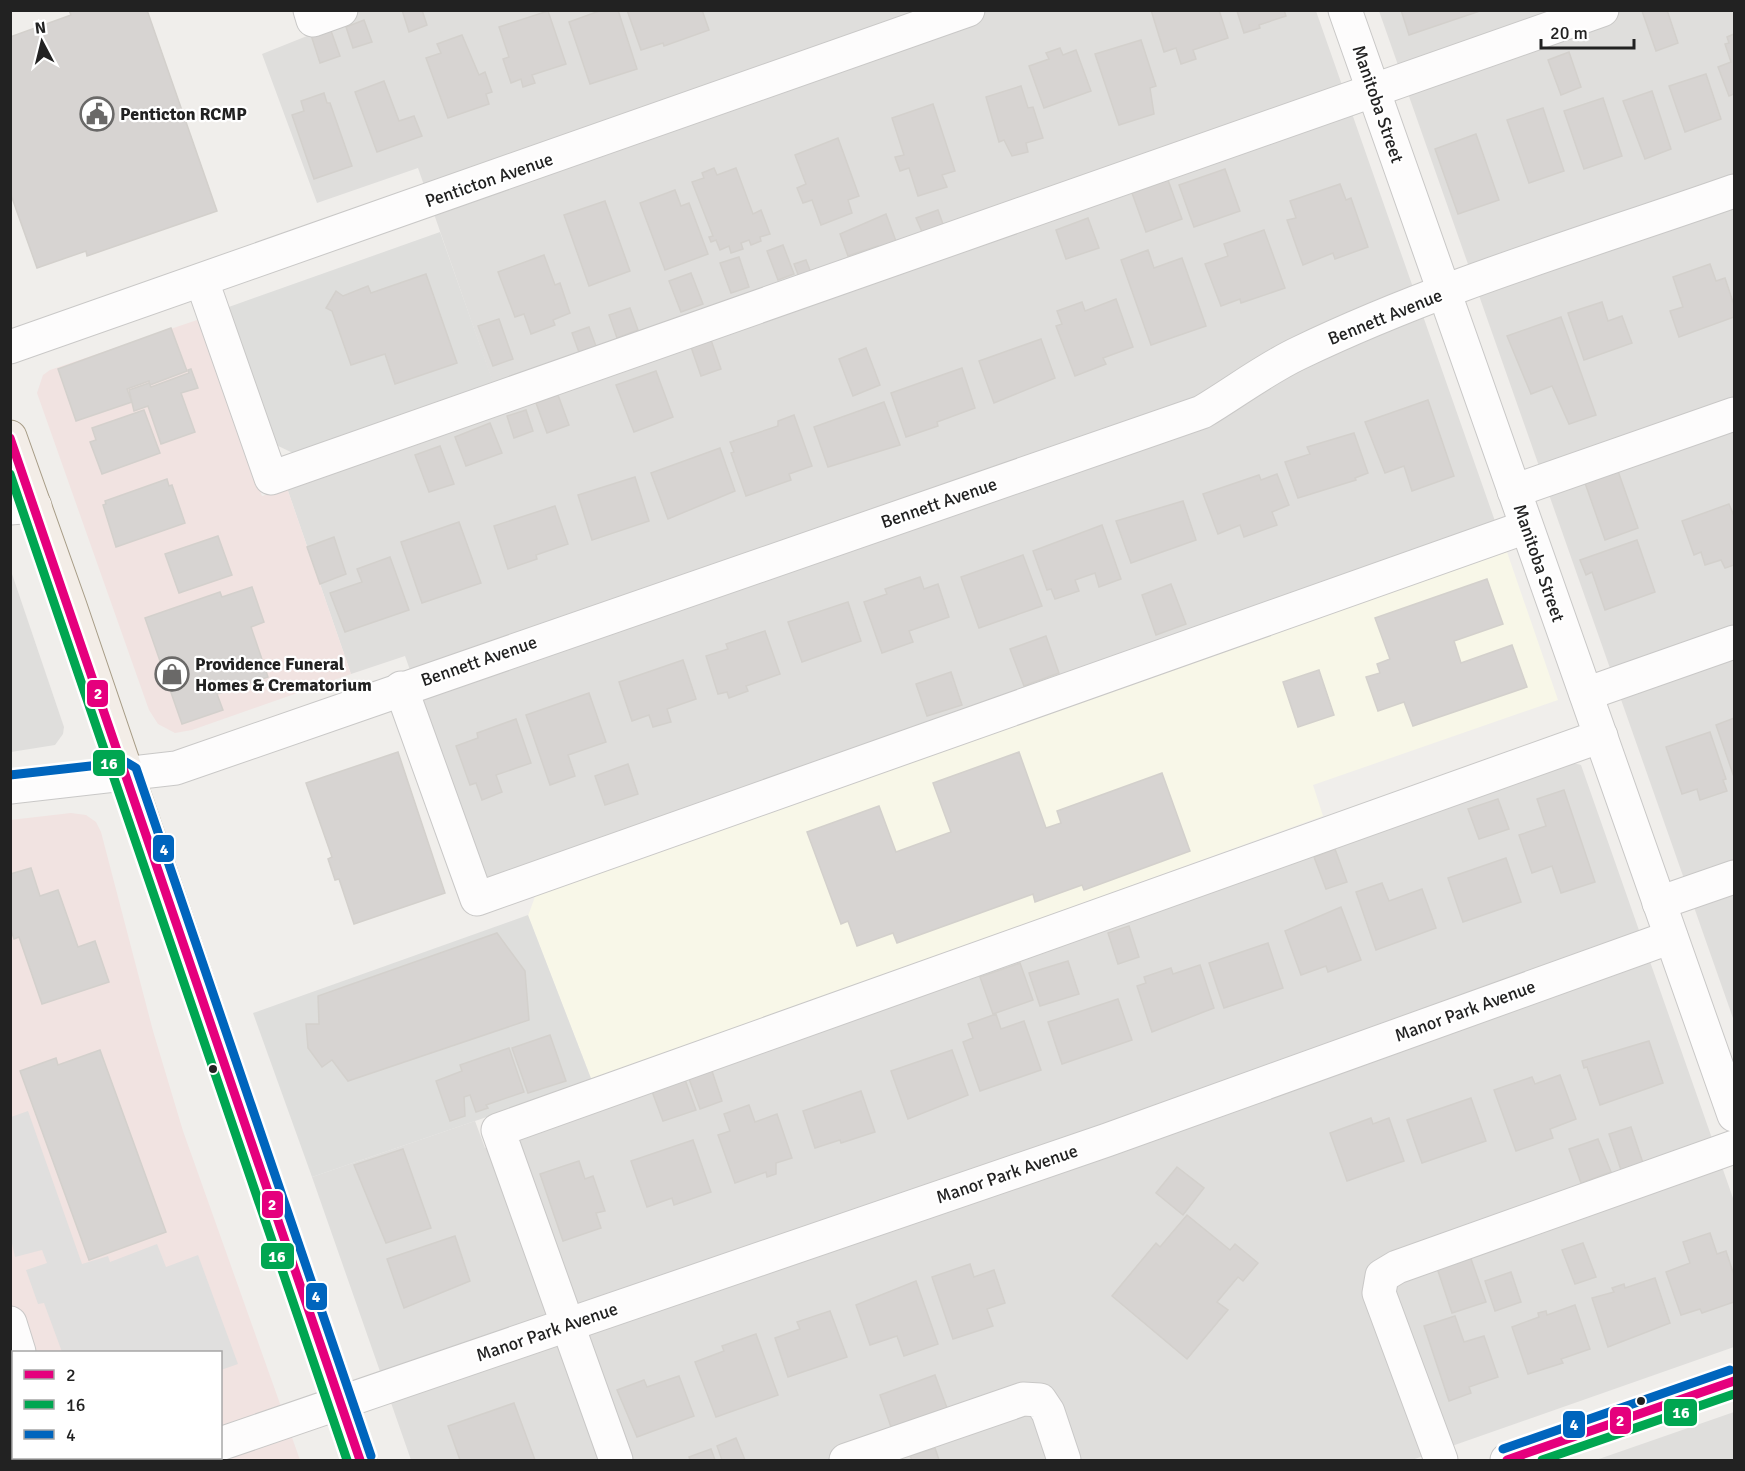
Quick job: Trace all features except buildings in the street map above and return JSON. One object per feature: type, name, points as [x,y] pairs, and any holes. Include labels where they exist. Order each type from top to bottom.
[{"type":"main road","points":[[10,437],[23,507],[126,774],[360,1461]]},
{"type":"street","points":[[310,10],[314,20],[341,10]]},
{"type":"street","name":"Penticton Avenue","points":[[10,347],[968,10]]},
{"type":"street","name":"Manitoba Street","points":[[1345,10],[1734,1115]]},
{"type":"street","points":[[202,281],[272,478],[1602,10]]},
{"type":"street","name":"Bennett Avenue","points":[[10,787],[176,768],[401,688],[1202,412],[1296,354],[1444,293],[1734,190]]},
{"type":"street","points":[[1514,491],[1734,414]]},
{"type":"street","points":[[401,688],[477,899],[1526,527]]},
{"type":"street","points":[[1586,694],[1734,642]]},
{"type":"street","points":[[616,1461],[498,1130],[1601,736]]},
{"type":"street","points":[[1659,903],[1734,877]]},
{"type":"street","name":"Manor Park Avenue","points":[[222,1443],[1107,1140],[1671,937]]},
{"type":"street","points":[[1441,1461],[1379,1293],[1382,1276],[1396,1267],[1734,1146]]},
{"type":"street","points":[[10,1323],[18,1351]]},
{"type":"street","points":[[1507,1461],[1734,1381]]},
{"type":"street","points":[[846,1461],[1023,1399],[1040,1400],[1048,1412],[1064,1461]]},
{"type":"shaded area","points":[[327,10],[1316,11],[1496,524],[484,879],[405,656],[351,674],[287,488],[503,412],[418,168],[317,203],[262,54],[332,26]]},
{"type":"shaded area","points":[[1379,11],[1734,11],[1734,1021]]},
{"type":"shaded area","points":[[440,232],[493,382],[295,454],[274,444],[226,308]]},
{"type":"shaded area","points":[[200,319],[262,496],[287,488],[351,674],[192,730],[175,733],[158,724],[149,710],[37,393],[43,375],[50,370]]},
{"type":"shaded area","points":[[1507,552],[1558,700],[1313,785],[1323,816],[592,1081],[528,916],[537,891]]},
{"type":"shaded area","points":[[11,571],[64,727],[63,734],[55,745],[11,752]]},
{"type":"shaded area","points":[[1566,761],[1581,765],[1734,1201],[1734,1347],[1412,1460],[411,1460],[312,1177],[475,1121],[485,1148]]},
{"type":"shaded area","points":[[71,813],[86,815],[96,822],[101,832],[153,1031],[183,1131],[300,1460],[11,1460],[10,820]]},
{"type":"shaded area","points":[[528,915],[592,1081],[312,1177],[253,1013]]},
{"type":"shaded area","points":[[28,1111],[82,1264],[108,1256],[110,1262],[157,1244],[166,1267],[198,1255],[238,1364],[222,1370],[222,1351],[62,1351],[44,1303],[38,1304],[26,1270],[47,1263],[42,1250],[15,1257],[11,1239],[11,1117]]},
{"type":"shaded area","points":[[1734,1412],[1734,1460],[1596,1460]]},
{"type":"transit line","name":"2","points":[[10,438],[360,1460]]},
{"type":"transit line","name":"16","points":[[10,474],[347,1460]]},
{"type":"transit line","name":"4","points":[[10,775],[126,762],[136,768],[371,1456]]},
{"type":"transit line","name":"4","points":[[1503,1449],[1730,1370]]},
{"type":"transit line","name":"2","points":[[1507,1460],[1734,1381]]},
{"type":"transit line","name":"16","points":[[1542,1460],[1734,1394]]},
{"type":"place","name":"Penticton RCMP","points":[[97,114]]},
{"type":"place","name":"Providence Funeral Homes & Crematorium","points":[[172,674]]}]
